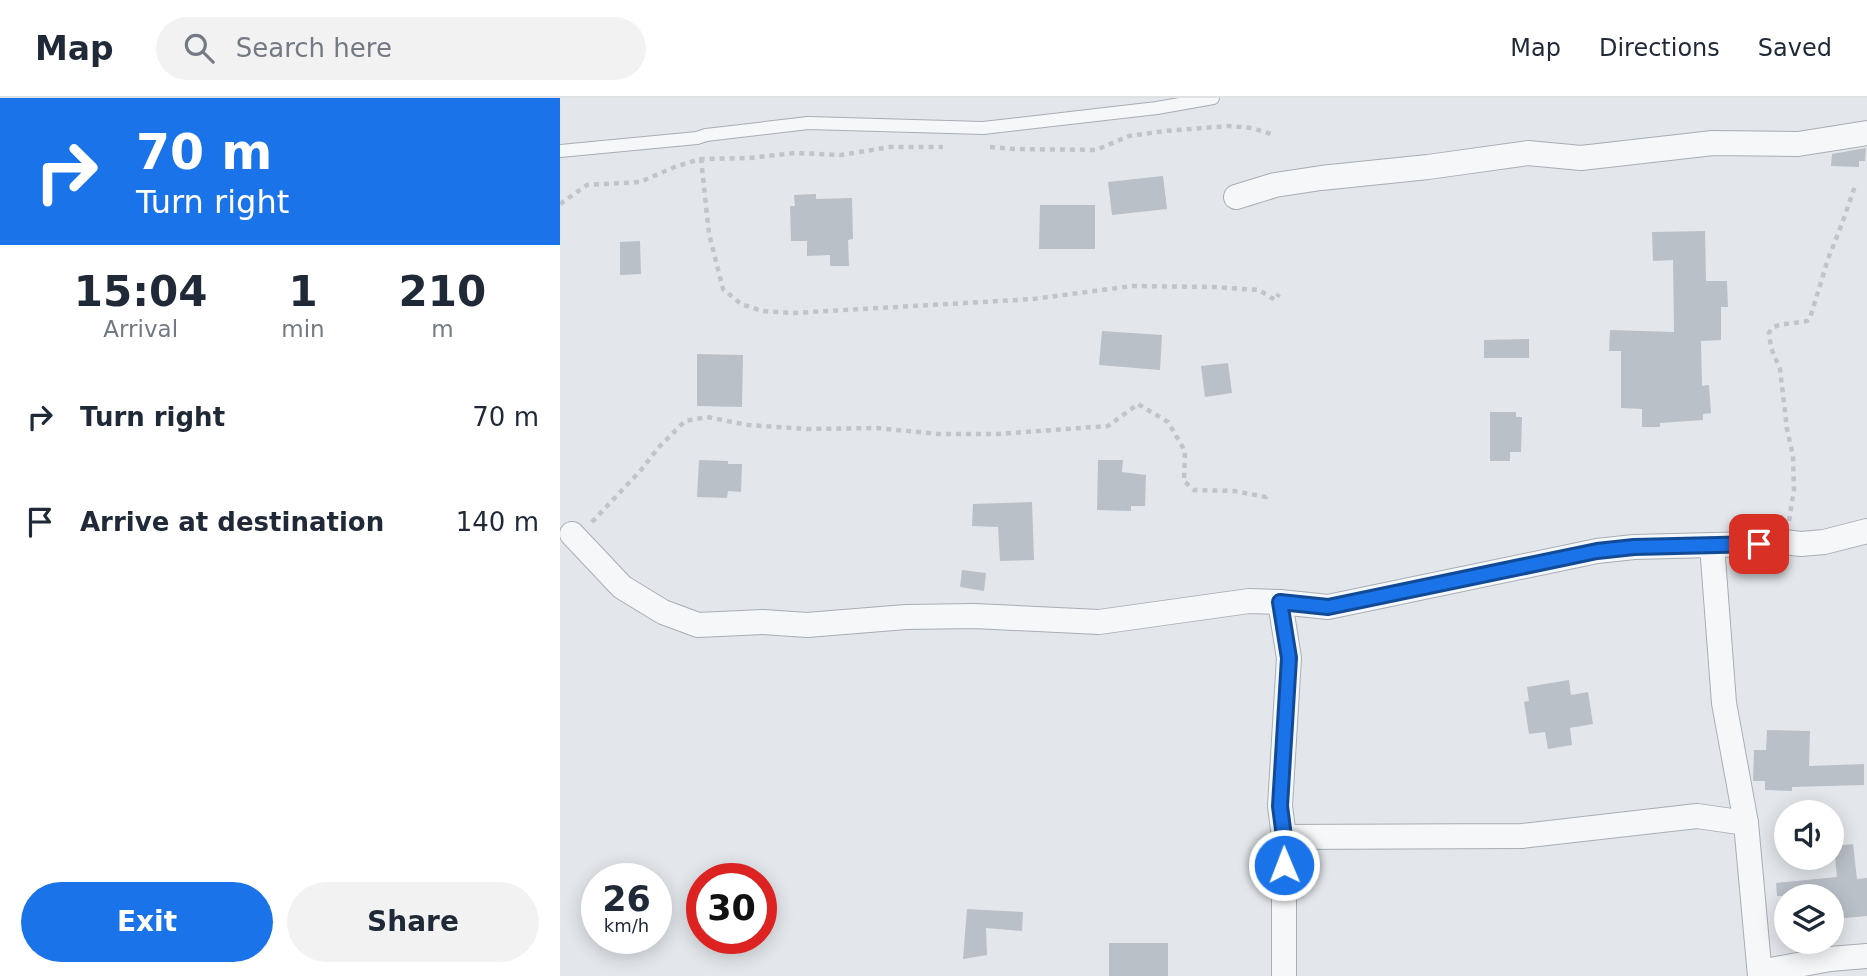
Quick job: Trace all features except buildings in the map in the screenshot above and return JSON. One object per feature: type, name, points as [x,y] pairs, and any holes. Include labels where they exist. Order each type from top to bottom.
[{"type":"street","points":[[1236,197],[1275,185],[1321,178],[1416,169],[1528,153],[1581,158],[1713,143],[1798,144],[1867,133]]},
{"type":"street","points":[[572,534],[622,586],[663,612],[698,625],[763,622],[807,625],[906,617],[1100,622],[1249,601],[1328,607],[1597,551],[1634,547],[1759,544],[1774,541],[1801,544],[1824,542],[1867,531]]},
{"type":"street","points":[[1712,545],[1724,703],[1746,823],[1760,974],[1830,959],[1867,956]]},
{"type":"street","points":[[1280,602],[1289,658],[1280,806],[1284,837],[1284,976]]},
{"type":"street","points":[[1284,837],[1522,836],[1697,816],[1746,823]]},
{"type":"lane","points":[[560,151],[808,123],[983,128],[1157,108],[1213,98]]},
{"type":"path","points":[[980,146],[1096,150],[1129,136],[1228,126],[1252,128],[1271,134]]},
{"type":"path","points":[[699,137],[709,234],[723,289],[741,304],[762,310],[794,313],[1033,299],[1132,286],[1259,290],[1275,300],[1279,294]]},
{"type":"path","points":[[560,204],[587,185],[640,182],[701,159],[795,153],[841,155],[890,147],[956,146]]},
{"type":"path","points":[[1774,541],[1789,521],[1794,490],[1793,456],[1780,369],[1771,348],[1769,333],[1776,326],[1807,321],[1810,318],[1855,186]]},
{"type":"path","points":[[572,534],[592,522],[685,421],[707,417],[748,425],[807,429],[877,428],[938,434],[998,434],[1108,426],[1138,404],[1168,422],[1185,451],[1184,481],[1194,489],[1267,495]]},
{"type":"route","points":[[1284,865],[1280,806],[1289,658],[1280,602],[1328,607],[1597,551],[1634,547],[1759,544]]}]
